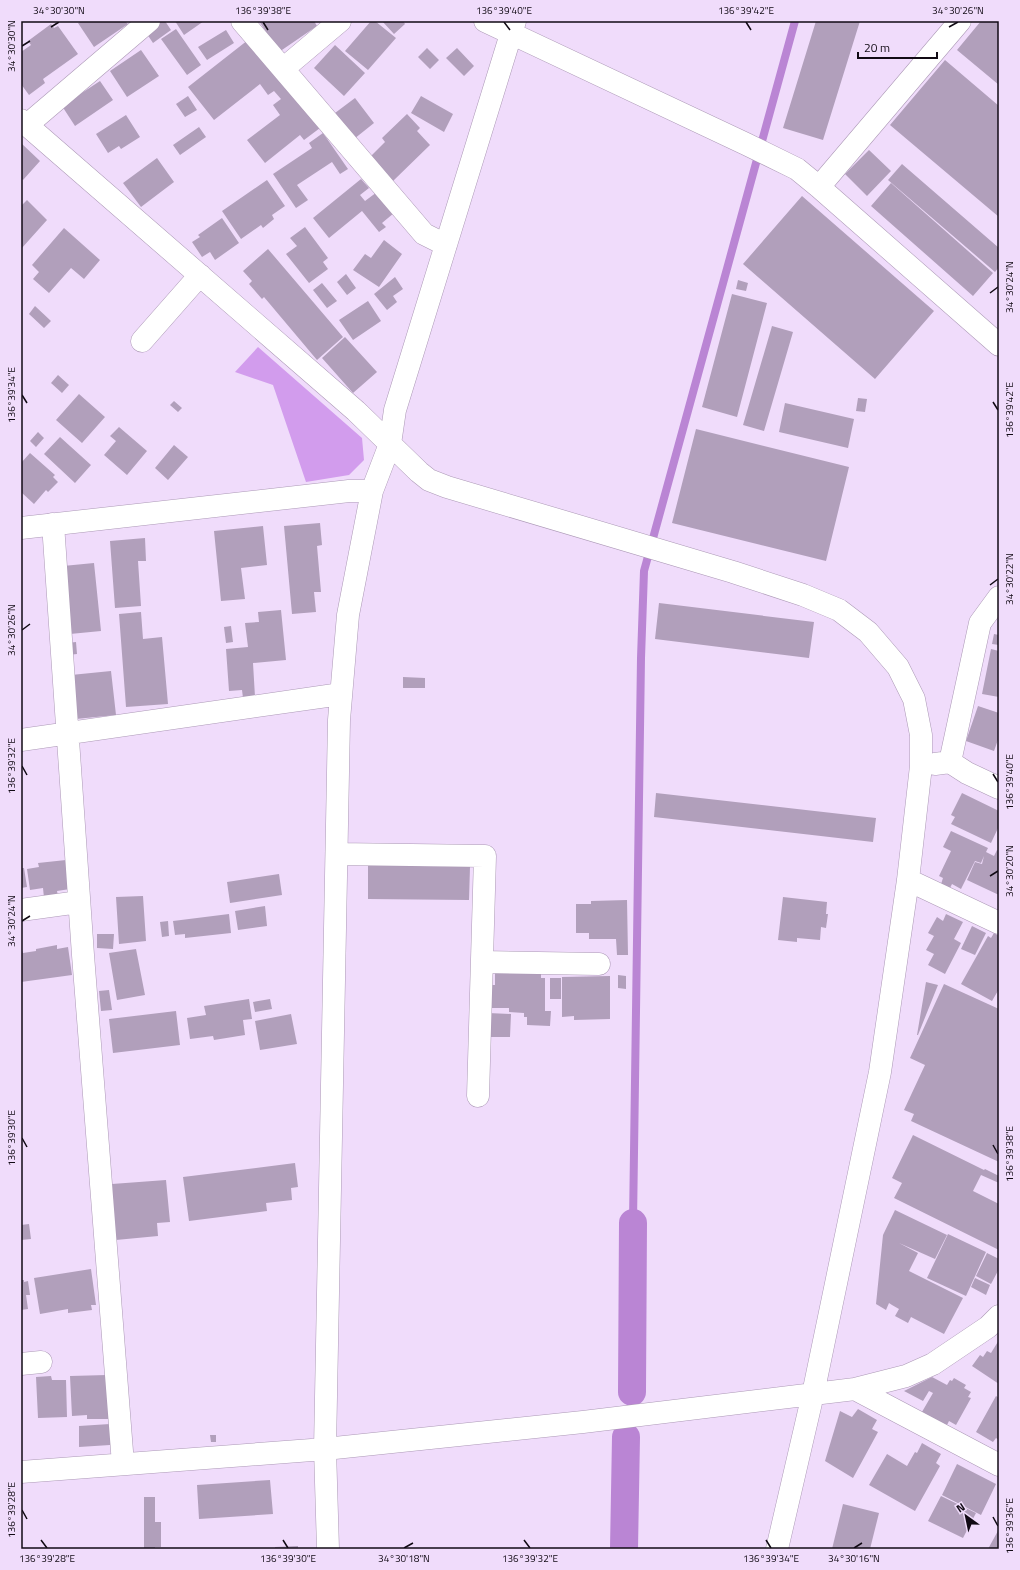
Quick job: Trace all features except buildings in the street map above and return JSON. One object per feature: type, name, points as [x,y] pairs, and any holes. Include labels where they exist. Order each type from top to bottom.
[{"type":"street","points":[[149,21],[24,123],[356,411],[419,472],[435,482],[476,496],[660,550],[803,595],[839,610],[868,632],[898,667],[914,698],[921,735],[921,766],[908,880],[880,1072],[814,1394],[777,1549]]},
{"type":"street","points":[[242,21],[424,234],[446,245]]},
{"type":"street","points":[[283,70],[340,21]]},
{"type":"street","points":[[486,21],[513,27],[797,169],[999,345]]},
{"type":"street","points":[[819,187],[960,21]]},
{"type":"street","points":[[328,1549],[325,1449],[339,720],[348,615],[372,491],[390,444],[395,410],[513,27]]},
{"type":"street","points":[[142,340],[200,276]]},
{"type":"street","points":[[38,526],[349,491],[372,491]]},
{"type":"street","points":[[21,511],[38,526],[68,734],[102,1211],[123,1464]]},
{"type":"street","points":[[950,762],[980,623],[999,597]]},
{"type":"street","points":[[21,740],[341,694]]},
{"type":"street","points":[[921,766],[950,762],[967,773],[999,788]]},
{"type":"street","points":[[337,854],[485,856],[478,1096]]},
{"type":"street","points":[[908,880],[999,923]]},
{"type":"street","points":[[21,910],[79,902]]},
{"type":"street","points":[[482,962],[599,964]]},
{"type":"street","points":[[21,1472],[325,1449],[583,1422],[855,1389],[906,1376],[933,1364],[988,1327],[999,1316]]},
{"type":"street","points":[[855,1389],[999,1465]]},
{"type":"shaded area","points":[[258,347],[362,438],[364,460],[349,475],[306,482],[273,385],[235,372]]},
{"type":"waterway","points":[[633,1223],[641,658],[644,571],[795,21]]},
{"type":"waterway","points":[[632,1392],[633,1223]]},
{"type":"waterway","points":[[624,1549],[626,1437]]}]
